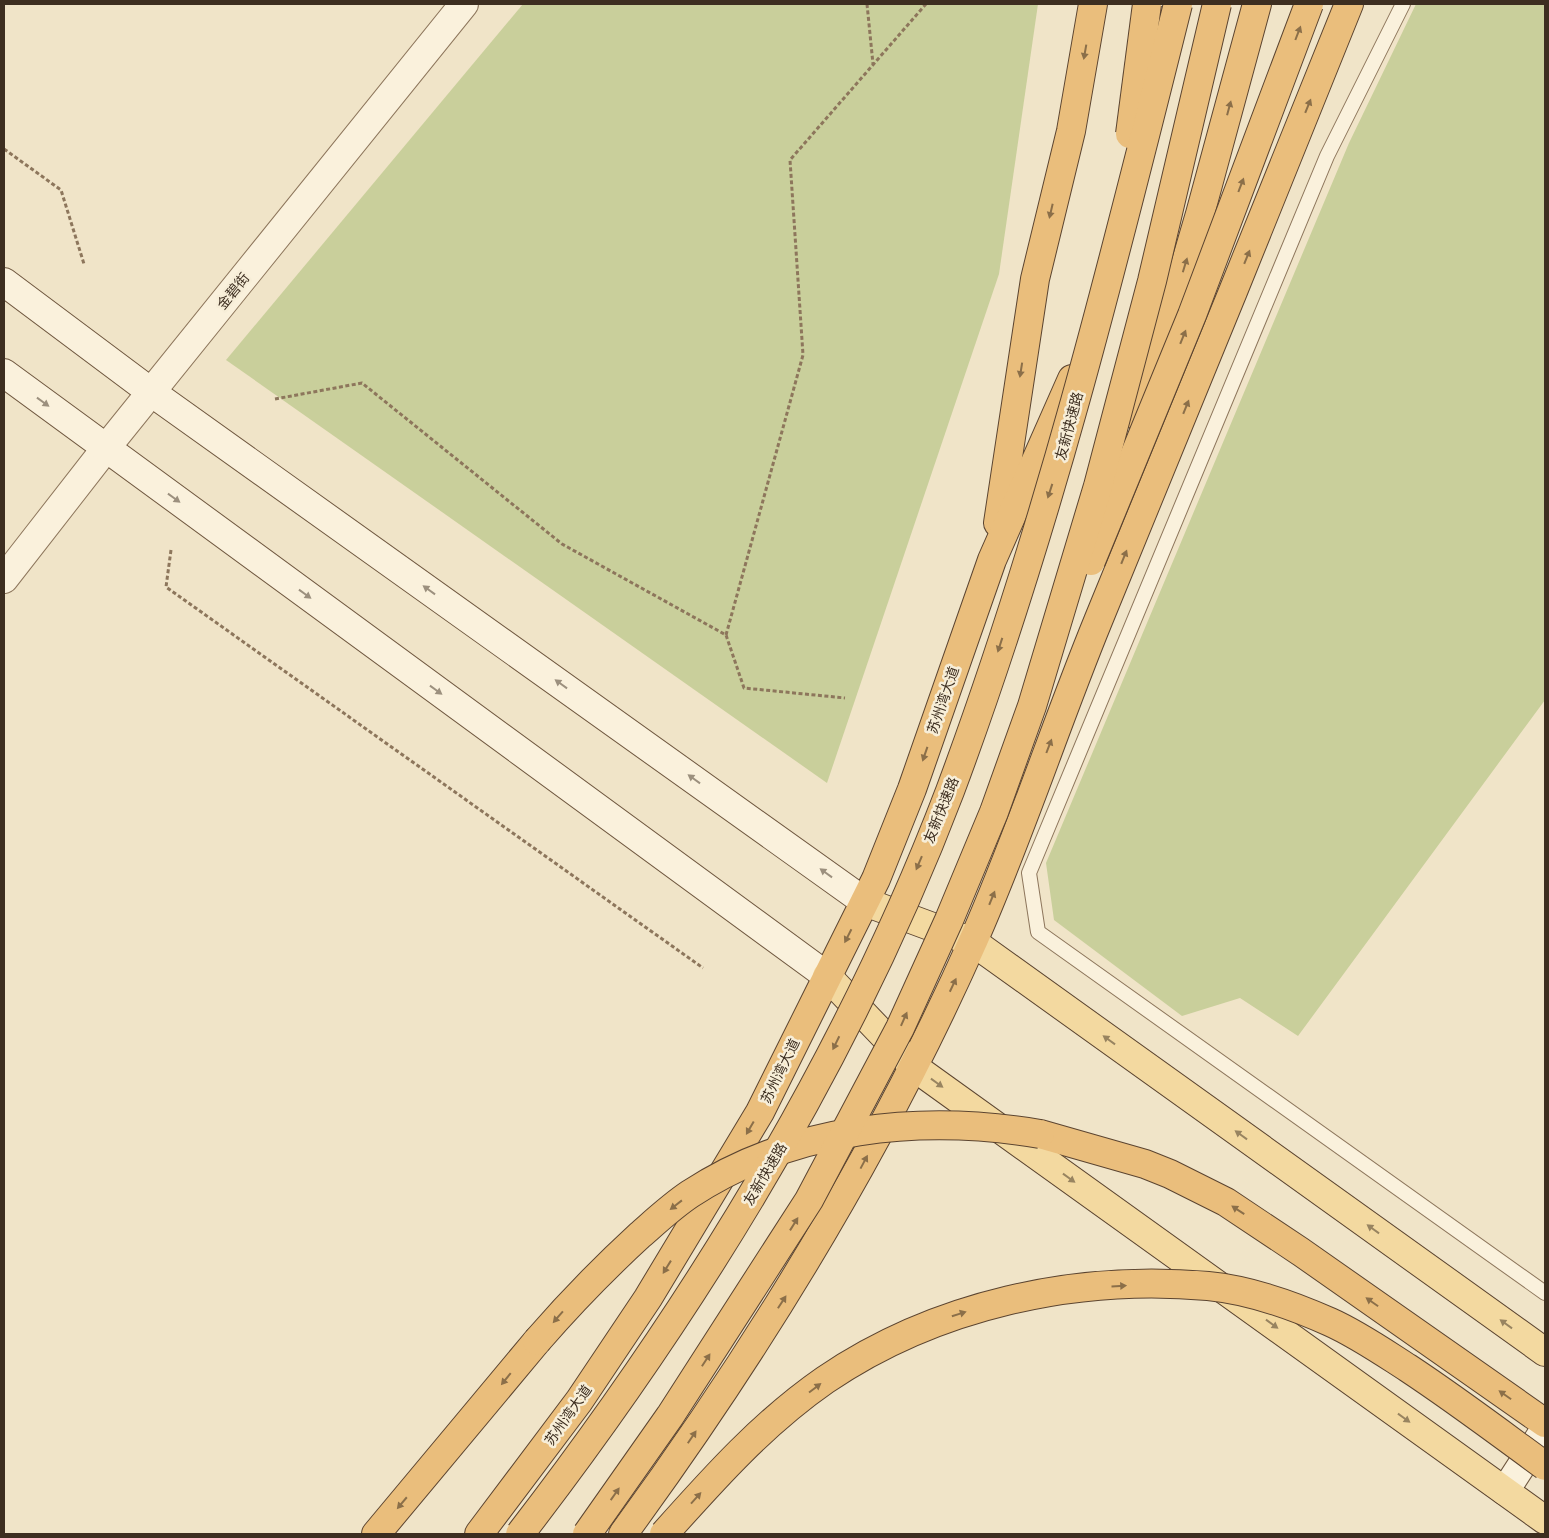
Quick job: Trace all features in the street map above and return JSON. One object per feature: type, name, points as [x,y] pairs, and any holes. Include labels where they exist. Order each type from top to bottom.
[{"type":"highway","points":[[992,560],[1035,279],[1070,131],[1093,4]]},
{"type":"highway","points":[[1113,264],[1147,4]]},
{"type":"highway","points":[[992,560],[1080,362],[1172,4]]},
{"type":"highway","name":"友新快速路","points":[[520,1534],[629,1386],[763,1179],[809,1096],[893,924],[949,793],[986,688],[1058,467],[1113,264],[1178,4]]},
{"type":"highway","points":[[1032,706],[1098,486],[1152,282],[1217,4]]},
{"type":"highway","points":[[1072,684],[1151,376],[1200,214],[1257,4]]},
{"type":"highway","points":[[587,1534],[676,1407],[809,1200],[900,1028],[949,920],[994,812],[1032,706],[1192,315],[1309,4]]},
{"type":"highway","points":[[624,1534],[671,1468],[804,1266],[860,1170],[914,1067],[992,897],[1072,684],[1349,4]]},
{"type":"highway","name":"苏州湾大道","points":[[479,1534],[579,1401],[653,1290],[760,1112],[865,902],[912,789],[992,560]]},
{"type":"highway","points":[[376,1534],[580,1292],[674,1206],[723,1174],[797,1144],[850,1132],[886,1128],[945,1126],[1007,1128],[1079,1143],[1170,1174],[1226,1202],[1545,1422]]},
{"type":"highway","points":[[664,1534],[752,1439],[794,1403],[860,1359],[935,1322],[978,1307],[1095,1287],[1209,1286],[1246,1293],[1298,1309],[1333,1323],[1386,1354],[1545,1466]]},
{"type":"main road","name":"金碧街","points":[[4,579],[106,448],[464,4]]},
{"type":"main road","points":[[4,282],[152,392],[865,902],[973,942],[1545,1352]]},
{"type":"main road","points":[[4,373],[827,976],[914,1067],[1545,1520]]},
{"type":"main road","points":[[1504,1490],[1545,1428]]},
{"type":"lane","points":[[1403,4],[1327,156],[1030,873],[1038,932],[1545,1292]]},
{"type":"path","points":[[867,4],[873,64]]},
{"type":"path","points":[[845,698],[744,688],[726,635],[803,356],[790,160],[926,4]]},
{"type":"path","points":[[4,148],[61,190],[84,264]]},
{"type":"path","points":[[275,398],[362,383],[562,544],[726,635]]},
{"type":"path","points":[[170,550],[166,587],[703,968]]},
{"type":"green space","points":[[523,4],[1038,4],[999,274],[827,783],[226,360]]},
{"type":"green space","points":[[1416,4],[1545,4],[1545,700],[1298,1036],[1240,998],[1182,1016],[1054,920],[1046,863],[1349,143]]}]
